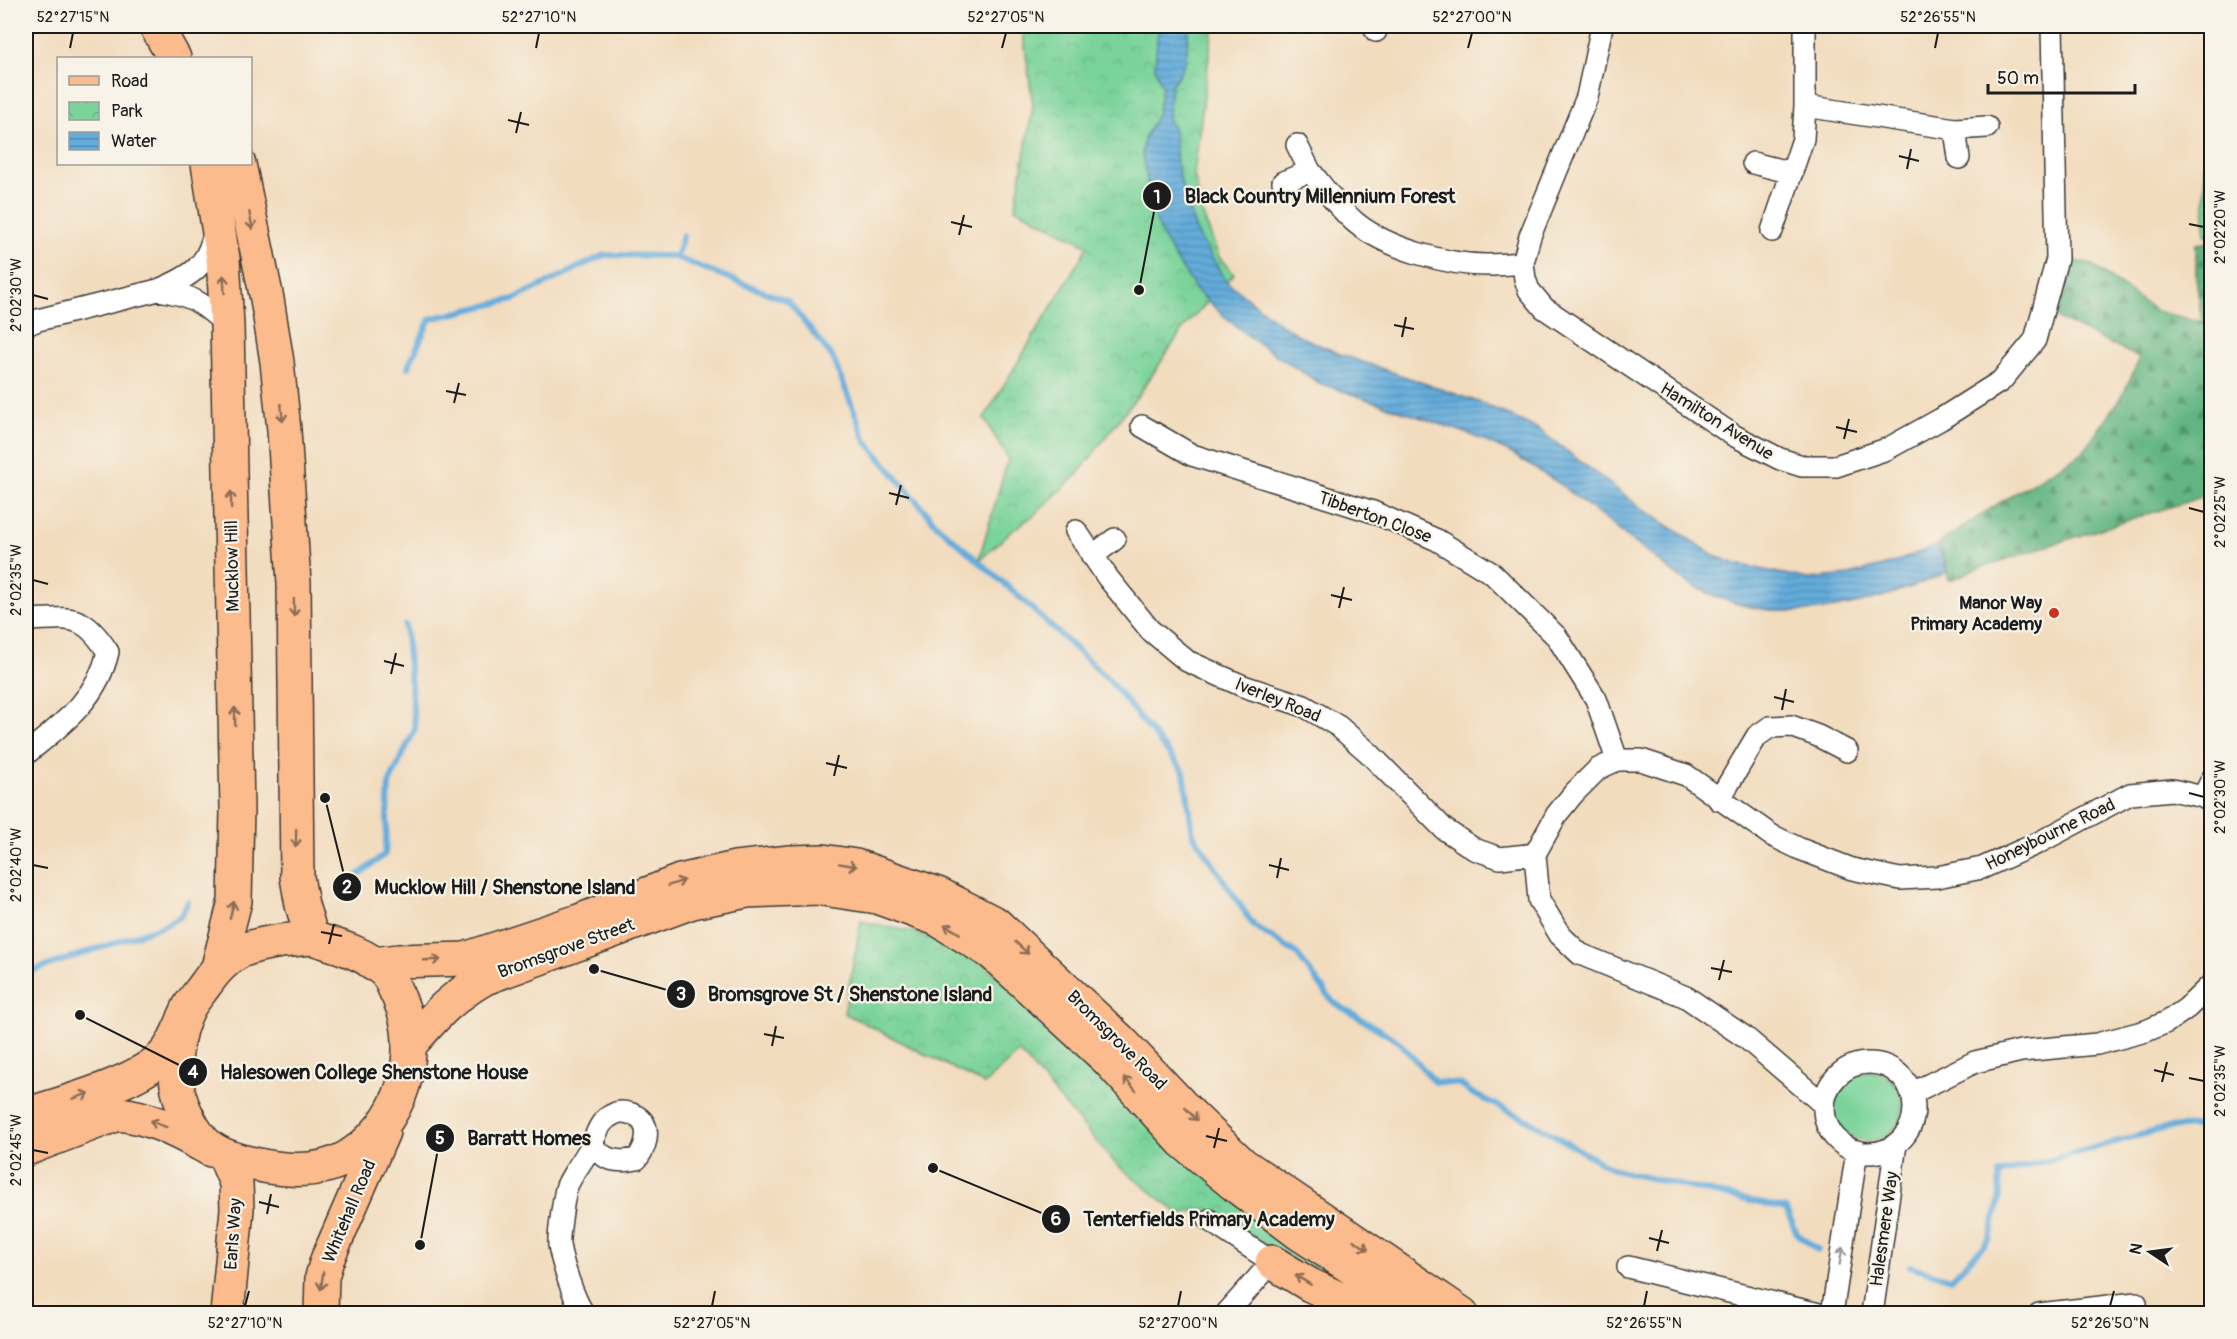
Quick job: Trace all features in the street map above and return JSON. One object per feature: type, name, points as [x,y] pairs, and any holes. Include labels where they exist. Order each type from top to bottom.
[{"type":"main road","points":[[156,26],[173,57]]},
{"type":"main road","points":[[182,26],[198,57]]},
{"type":"main road","name":"Mucklow Hill","points":[[208,165],[223,258],[226,325],[237,820],[235,901],[218,967]]},
{"type":"main road","points":[[239,165],[278,362],[294,583],[297,878],[312,938]]},
{"type":"main road","name":"Bromsgrove Road","points":[[741,879],[790,862],[823,861],[856,866],[938,894],[996,924],[1123,1043],[1192,1116],[1242,1164],[1462,1314]]},
{"type":"main road","name":"Bromsgrove Street","points":[[374,964],[465,959],[579,921],[680,881],[741,879]]},
{"type":"main road","name":"Bromsgrove Street","points":[[410,1046],[441,1008],[461,992],[485,978],[692,902],[741,879]]},
{"type":"main road","name":"Bromsgrove Road","points":[[741,879],[877,897],[938,920],[993,953],[1109,1061],[1192,1149],[1236,1186],[1300,1234],[1423,1314]]},
{"type":"main road","points":[[26,1115],[106,1088],[143,1071],[166,1053],[190,1006],[218,967],[241,951],[288,940],[312,938],[344,947],[387,974],[405,1013],[410,1046],[407,1072],[393,1111],[360,1148],[345,1159],[328,1166],[285,1170],[218,1153],[164,1125],[118,1114],[26,1149]]},
{"type":"main road","name":"Earls Way","points":[[182,1024],[176,1056],[179,1096],[189,1120],[218,1153],[236,1183],[237,1209],[227,1314]]},
{"type":"main road","name":"Whitehall Road","points":[[321,1314],[322,1277],[327,1260],[393,1111]]},
{"type":"main road","points":[[1272,1262],[1310,1285],[1373,1314]]},
{"type":"street","name":"Hamilton Avenue","points":[[1602,26],[1587,97],[1530,236],[1523,263],[1529,290],[1544,308],[1733,435],[1780,459],[1802,466],[1836,466],[1887,448],[1941,419],[2001,381],[2035,340],[2057,259],[2052,26]]},
{"type":"street","points":[[1772,231],[1803,139],[1805,26]]},
{"type":"street","points":[[1805,106],[1954,129],[1987,128]]},
{"type":"street","points":[[1954,129],[1959,158]]},
{"type":"street","points":[[1298,145],[1310,171],[1339,206],[1357,223],[1383,240],[1434,258],[1465,264],[1523,263]]},
{"type":"street","points":[[1753,163],[1792,173]]},
{"type":"street","points":[[1282,182],[1310,171]]},
{"type":"street","points":[[26,325],[70,311],[158,290],[193,273],[210,246],[216,214]]},
{"type":"street","points":[[158,290],[190,296],[226,325]]},
{"type":"street","name":"Tibberton Close","points":[[1142,426],[1192,455],[1373,512],[1437,540],[1493,574],[1557,637],[1596,699],[1617,760]]},
{"type":"street","name":"Iverley Road","points":[[1076,531],[1092,556],[1150,630],[1187,661],[1243,686],[1304,706],[1338,726],[1369,753],[1444,829],[1474,849],[1500,858],[1535,854]]},
{"type":"street","points":[[1092,556],[1115,539]]},
{"type":"street","points":[[26,620],[68,619],[85,624],[96,634],[108,652],[103,672],[85,699],[68,720],[26,754]]},
{"type":"street","points":[[1719,800],[1756,736],[1770,727],[1791,726],[1818,736],[1847,751]]},
{"type":"street","points":[[1617,760],[1598,769],[1557,814],[1535,854],[1539,900],[1560,935],[1580,954],[1686,998],[1746,1038],[1823,1104]]},
{"type":"street","name":"Honeybourne Road","points":[[1617,760],[1641,760],[1686,775],[1771,836],[1852,869],[1900,879],[1937,877],[1982,868],[2038,843],[2130,794],[2172,790],[2209,793]]},
{"type":"street","points":[[1912,1093],[1975,1062],[2021,1051],[2097,1044],[2146,1030],[2167,1022],[2187,1008],[2211,984]]},
{"type":"street","points":[[1863,1064],[1882,1065],[1895,1071],[1907,1082],[1914,1103],[1909,1126],[1896,1144],[1885,1152],[1876,1153],[1857,1151],[1832,1136],[1825,1119],[1823,1104],[1828,1088],[1834,1079],[1843,1070],[1863,1064]]},
{"type":"street","points":[[584,1314],[577,1304],[559,1244],[567,1187],[592,1143]]},
{"type":"street","name":"Halesmere Way","points":[[1872,1314],[1896,1144]]},
{"type":"street","points":[[1832,1314],[1857,1151]]},
{"type":"street","points":[[1209,1220],[1272,1262],[1226,1314]]},
{"type":"street","points":[[1628,1267],[1819,1314]]},
{"type":"street","points":[[2039,1314],[2136,1303]]},
{"type":"green space","points":[[1022,26],[1213,26],[1194,174],[1203,215],[1219,257],[1234,274],[1185,326],[1142,390],[1077,475],[978,562],[1008,459],[984,418],[1088,246],[1015,208],[1033,105]]},
{"type":"green space","points":[[2204,134],[2212,134],[2211,234],[2205,235]]},
{"type":"green space","points":[[2211,242],[2211,494],[1976,569],[1949,581],[1945,558],[1937,545],[1999,503],[2082,453],[2121,398],[2140,358],[2057,318],[2075,261],[2089,263],[2156,311],[2202,322],[2196,277],[2196,244]]},
{"type":"green space","points":[[861,921],[913,932],[971,953],[1341,1274],[1299,1262],[1253,1239],[1208,1209],[1179,1214],[1115,1163],[1019,1052],[984,1084],[844,1013]]},
{"type":"green space","points":[[1868,1071],[1881,1074],[1893,1081],[1900,1093],[1903,1106],[1900,1119],[1893,1131],[1881,1138],[1868,1141],[1855,1138],[1843,1131],[1836,1119],[1833,1106],[1836,1093],[1843,1081],[1855,1074]]},
{"type":"water","points":[[1158,26],[1189,26],[1186,59],[1171,85],[1168,118],[1174,130],[1177,164],[1185,199],[1197,233],[1226,281],[1278,322],[1302,337],[1340,354],[1484,404],[1538,429],[1644,510],[1717,557],[1737,564],[1808,579],[1849,575],[1893,563],[1937,545],[1948,572],[1881,597],[1848,606],[1814,611],[1780,611],[1747,606],[1713,595],[1680,578],[1557,482],[1509,452],[1469,434],[1319,383],[1256,342],[1196,290],[1165,242],[1154,216],[1142,154],[1144,139],[1157,115],[1162,86],[1155,69]]},
{"type":"waterway","points":[[676,257],[683,235]]},
{"type":"waterway","points":[[408,367],[430,319],[514,299],[604,255],[672,256],[788,301],[833,358],[866,441],[937,525],[1109,680],[1184,772],[1193,834],[1254,926],[1296,953],[1333,1002],[1398,1041],[1435,1082],[1460,1084],[1473,1094],[1528,1120],[1614,1170],[1786,1209],[1797,1234],[1818,1250]]},
{"type":"waterway","points":[[351,881],[385,854],[389,784],[415,729],[405,625]]},
{"type":"waterway","points":[[26,973],[163,926],[180,917],[188,902]]},
{"type":"waterway","points":[[1910,1266],[1951,1279],[1990,1239],[2000,1196],[1999,1174],[2166,1128],[2212,1125]]},
{"type":"place","name":"Black Country Millennium Forest","points":[[1139,290]]},
{"type":"place","name":"Manor Way Primary Academy","points":[[2054,613]]},
{"type":"place","name":"Mucklow Hill / Shenstone Island","points":[[325,798]]},
{"type":"place","name":"Bromsgrove St / Shenstone Island","points":[[594,969]]},
{"type":"place","name":"Halesowen College Shenstone House","points":[[80,1015]]},
{"type":"place","name":"Tenterfields Primary Academy","points":[[933,1168]]},
{"type":"place","name":"Barratt Homes","points":[[420,1245]]}]
